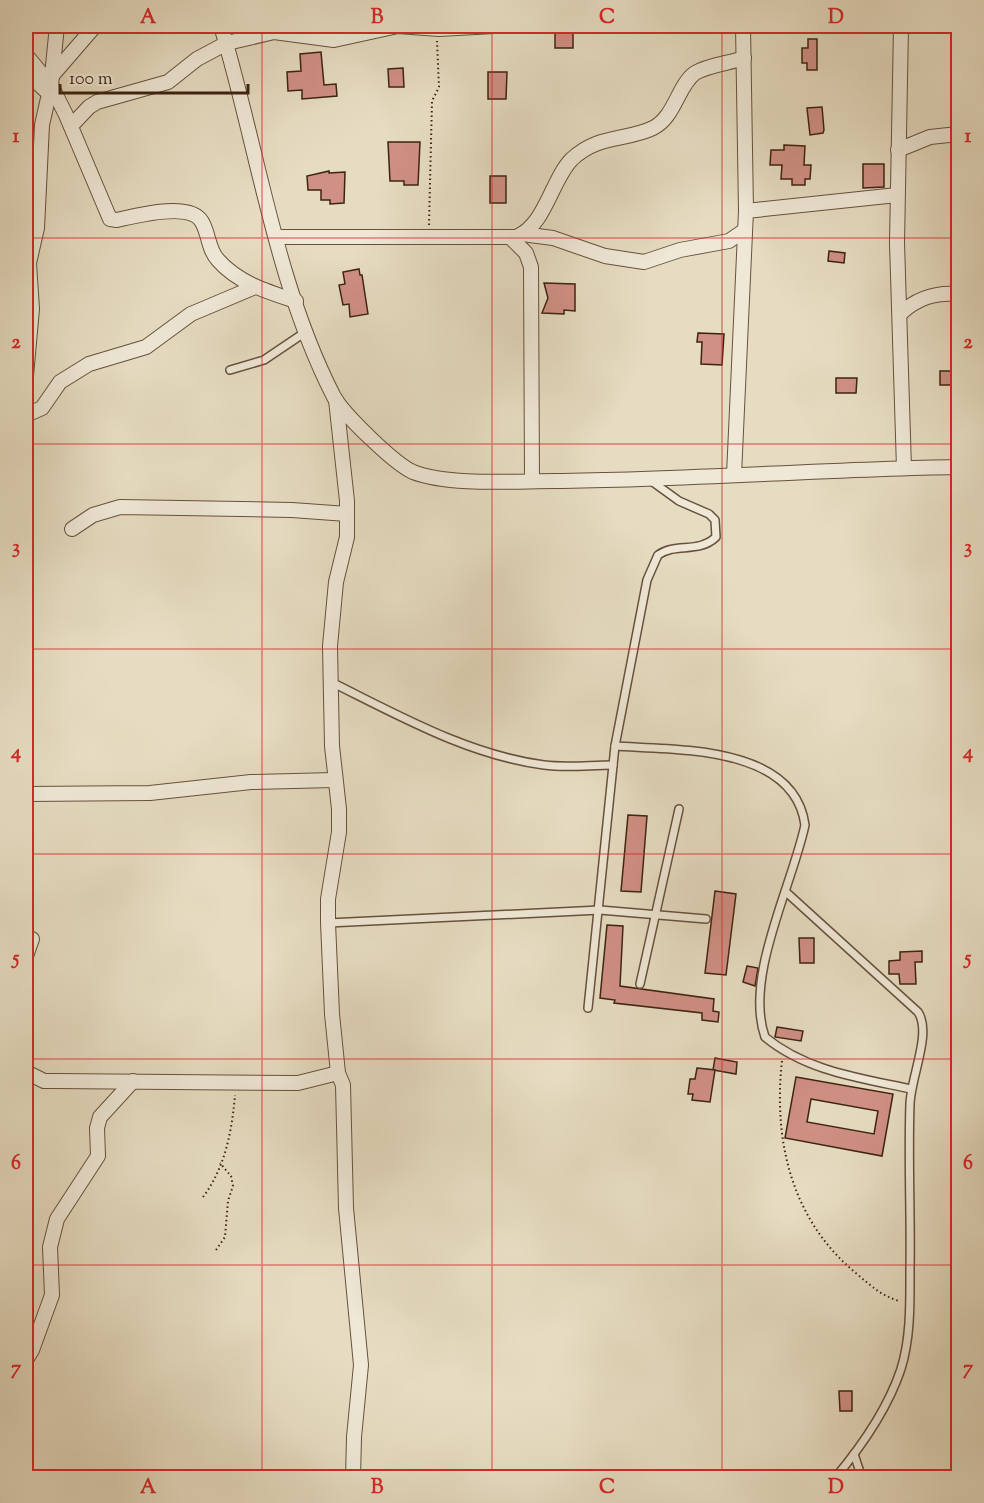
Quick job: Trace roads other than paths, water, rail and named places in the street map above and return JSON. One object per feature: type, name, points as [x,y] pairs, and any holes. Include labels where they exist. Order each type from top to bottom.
[{"type":"street","points":[[26,376],[32,309],[29,263],[37,228],[42,125],[50,85],[57,26]]},
{"type":"street","points":[[50,85],[95,26]]},
{"type":"street","points":[[221,26],[276,237],[322,373],[336,399],[396,463],[414,472],[448,480],[532,481],[650,480],[958,467]]},
{"type":"street","points":[[71,126],[89,106],[168,82],[197,59],[226,43],[274,32],[334,40],[398,26],[439,29],[494,26]]},
{"type":"street","points":[[734,475],[746,211],[743,26]]},
{"type":"street","points":[[901,26],[897,195],[904,468]]},
{"type":"street","points":[[26,55],[50,85],[71,126],[110,219],[117,220],[163,210],[197,217],[217,258],[228,270],[255,287],[296,301]]},
{"type":"street","points":[[517,236],[540,213],[561,173],[579,154],[597,143],[657,126],[695,74],[744,58]]},
{"type":"street","points":[[26,72],[50,85]]},
{"type":"street","points":[[898,150],[937,136],[958,134]]},
{"type":"street","points":[[746,211],[897,195]]},
{"type":"street","points":[[276,237],[488,235],[553,238],[605,256],[644,262],[680,250],[729,241],[745,230]]},
{"type":"street","points":[[517,236],[531,267],[532,481]]},
{"type":"street","points":[[26,415],[42,408],[60,382],[89,364],[146,347],[191,314],[255,287]]},
{"type":"street","points":[[900,314],[923,297],[958,294]]},
{"type":"street","points":[[336,399],[347,514],[346,550],[333,600],[331,682],[334,780],[339,809],[339,832],[329,887],[328,922],[332,1014],[338,1073],[343,1085],[346,1208],[360,1349],[353,1478]]},
{"type":"street","points":[[72,529],[93,515],[120,507],[347,514]]},
{"type":"street","points":[[26,794],[150,793],[251,782],[334,780]]},
{"type":"street","points":[[26,956],[32,939]]},
{"type":"street","points":[[26,1072],[44,1081],[236,1084],[298,1083],[338,1073]]},
{"type":"street","points":[[26,1360],[32,1350],[52,1295],[50,1247],[57,1219],[98,1156],[97,1128],[100,1117],[133,1081]]},
{"type":"lane","points":[[230,370],[264,360],[307,332]]},
{"type":"lane","points":[[588,1008],[600,910],[615,746],[651,568],[663,551],[696,549],[710,543],[716,537],[717,529],[715,520],[709,514],[679,501],[650,480]]},
{"type":"lane","points":[[331,682],[412,722],[491,753],[546,765],[613,765]]},
{"type":"lane","points":[[615,746],[690,751],[742,759],[767,771],[794,792],[802,808],[805,825],[763,973],[758,1008],[765,1037],[783,1052],[799,1060],[838,1072],[911,1089]]},
{"type":"lane","points":[[640,984],[679,809]]},
{"type":"lane","points":[[786,892],[924,1020],[925,1036],[911,1089],[910,1304],[902,1367],[894,1387],[854,1454],[835,1478]]},
{"type":"lane","points":[[328,922],[600,910],[657,913],[706,919]]},
{"type":"lane","points":[[854,1454],[862,1478]]}]
